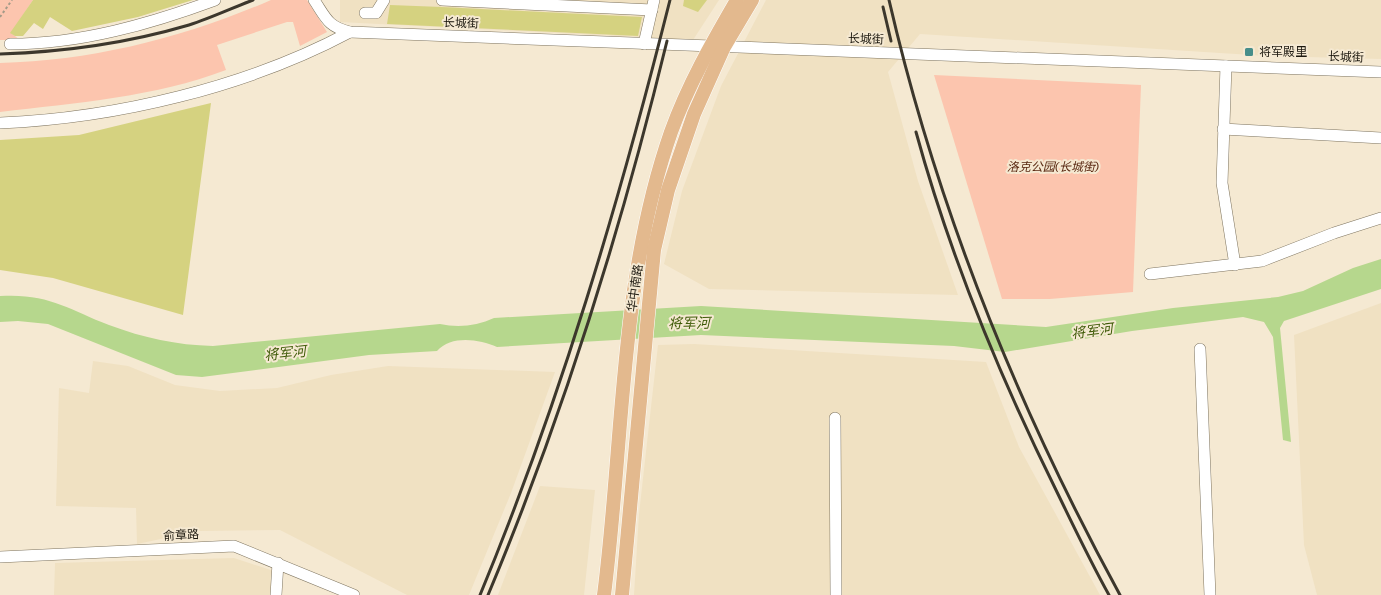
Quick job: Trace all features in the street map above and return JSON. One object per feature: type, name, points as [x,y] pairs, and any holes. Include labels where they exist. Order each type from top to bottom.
[{"type":"main road","name":"华中南路","points":[[604,595],[626,350],[640,250],[671,132],[690,83],[737,0]]},
{"type":"main road","name":"华中南路","points":[[622,595],[654,250],[668,190],[694,114],[724,47],[752,0]]},
{"type":"street","points":[[314,0],[329,24],[336,29],[350,32]]},
{"type":"street","points":[[365,13],[376,12],[384,0]]},
{"type":"street","points":[[442,0],[653,5],[644,44]]},
{"type":"street","points":[[10,44],[57,40],[141,25],[206,1]]},
{"type":"street","points":[[0,124],[99,112],[174,97],[235,81],[320,48],[350,32]]},
{"type":"street","name":"长城街","points":[[350,32],[1381,72]]},
{"type":"street","points":[[1226,66],[1222,183],[1235,265]]},
{"type":"street","points":[[1223,129],[1381,138]]},
{"type":"street","points":[[1150,274],[1262,261],[1334,233],[1381,218]]},
{"type":"street","points":[[1200,349],[1210,595]]},
{"type":"street","points":[[835,418],[836,595]]},
{"type":"street","name":"俞章路","points":[[0,558],[234,546],[354,595]]},
{"type":"street","points":[[276,595],[278,563]]},
{"type":"path","points":[[0,17],[12,0]]},
{"type":"shaded area","points":[[340,0],[719,0],[693,40],[340,22]]},
{"type":"shaded area","points":[[766,0],[1381,0],[1381,59],[1267,56],[920,34],[888,72],[918,181],[958,295],[709,289],[664,264],[682,191],[721,86]]},
{"type":"shaded area","points":[[1381,303],[1381,595],[1317,595],[1304,545],[1294,335]]},
{"type":"shaded area","points":[[694,344],[986,362],[1019,447],[1100,595],[634,595],[639,514],[658,345]]},
{"type":"shaded area","points":[[93,361],[128,366],[175,385],[220,391],[277,388],[331,375],[388,366],[555,372],[511,493],[469,595],[407,595],[280,530],[199,531],[137,544],[136,508],[56,506],[59,388],[89,393]]},
{"type":"shaded area","points":[[540,486],[595,490],[584,595],[498,595]]},
{"type":"shaded area","points":[[234,558],[280,573],[279,595],[54,595],[55,563]]},
{"type":"green space","points":[[0,0],[33,0],[11,33],[20,40],[0,40]]},
{"type":"green space","points":[[271,0],[307,0],[327,32],[300,46],[293,22],[287,22],[217,45],[226,70],[199,79],[171,87],[114,98],[0,112],[0,63],[70,58],[138,45],[206,25]]},
{"type":"green space","name":"洛克公园(长城街)","points":[[934,75],[1141,85],[1133,292],[1050,299],[1002,299]]},
{"type":"water","name":"将军河","points":[[1381,259],[1381,289],[1284,321],[1280,328],[1291,442],[1283,440],[1273,337],[1264,322],[1243,317],[1132,331],[1005,352],[954,346],[701,335],[497,347],[482,342],[466,340],[450,342],[437,351],[369,355],[202,377],[176,375],[48,324],[18,321],[0,322],[0,296],[17,296],[32,297],[57,303],[135,334],[186,344],[213,346],[440,324],[467,326],[494,318],[701,306],[1046,327],[1173,308],[1278,297],[1303,291],[1353,268]]},
{"type":"building","points":[[33,0],[193,0],[138,17],[72,31],[50,17],[43,29],[34,23],[23,36],[15,36],[10,33]]},
{"type":"building","points":[[684,0],[707,0],[698,12],[683,6]]},
{"type":"building","points":[[390,5],[642,17],[638,36],[387,24]]},
{"type":"building","points":[[211,103],[183,315],[53,278],[0,270],[0,140],[79,135]]},
{"type":"railway","points":[[0,54],[71,49],[143,37],[189,25],[253,0]]},
{"type":"railway","points":[[480,595],[536,449],[586,301],[609,227],[670,0]]},
{"type":"railway","points":[[889,0],[931,154],[956,230],[984,305],[1048,452],[1120,595]]},
{"type":"railway","points":[[883,7],[891,41]]},
{"type":"railway","points":[[488,595],[541,459],[588,322],[630,182],[667,41]]},
{"type":"railway","points":[[916,132],[944,224],[977,314],[1035,447],[1109,595]]},
{"type":"place","name":"将军殿里","points":[[1249,52]]}]
